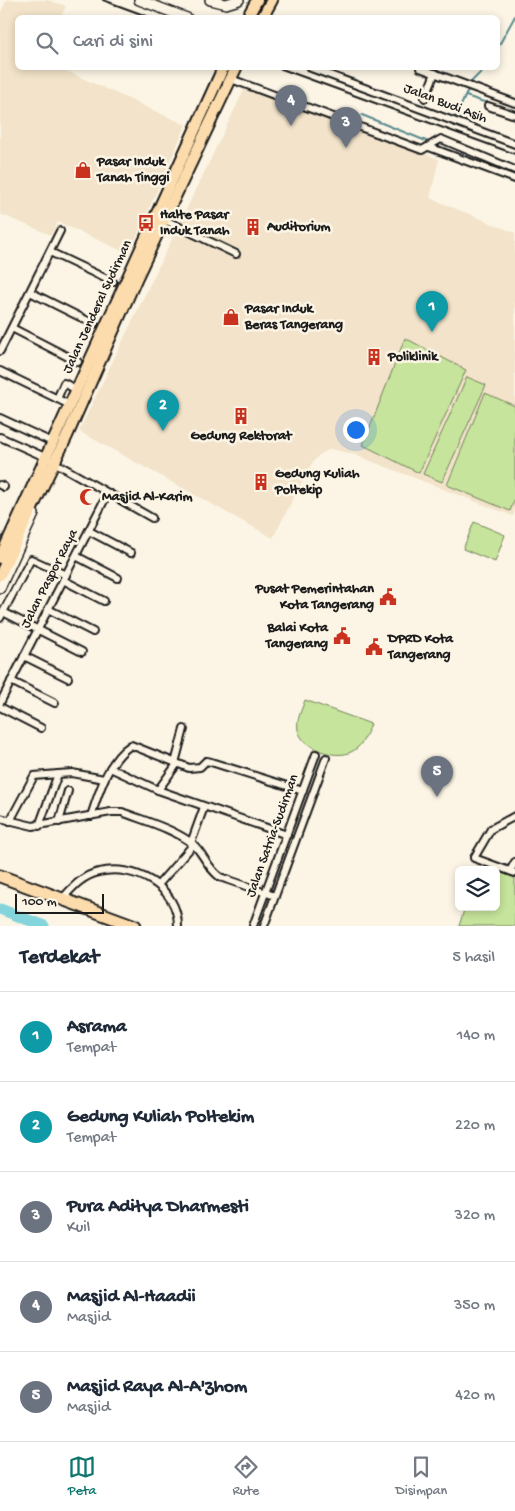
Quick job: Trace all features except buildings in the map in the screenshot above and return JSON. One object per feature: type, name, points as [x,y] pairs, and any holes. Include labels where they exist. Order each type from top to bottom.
[{"type":"highway","points":[[0,876],[136,926]]},
{"type":"highway","points":[[0,883],[116,926]]},
{"type":"main road","points":[[248,15],[256,0]]},
{"type":"main road","points":[[264,15],[272,0]]},
{"type":"main road","name":"Jalan Jenderal Sudirman","points":[[0,558],[68,404],[222,70]]},
{"type":"main road","name":"Jalan Jenderal Sudirman","points":[[0,575],[235,70]]},
{"type":"street","points":[[139,0],[179,15]]},
{"type":"street","points":[[210,0],[226,4],[238,0]]},
{"type":"street","name":"Jalan Budi Asih","points":[[316,70],[515,144]]},
{"type":"street","points":[[426,70],[515,103]]},
{"type":"street","points":[[425,98],[435,73]]},
{"type":"street","points":[[231,79],[422,150],[438,139],[462,149],[474,159]]},
{"type":"street","points":[[488,106],[515,115]]},
{"type":"street","points":[[431,145],[458,157],[474,159],[512,174]]},
{"type":"street","points":[[458,157],[462,149]]},
{"type":"street","points":[[164,220],[236,254]]},
{"type":"street","points":[[0,352],[60,231]]},
{"type":"street","points":[[50,252],[113,282]]},
{"type":"street","points":[[30,292],[94,324]]},
{"type":"street","points":[[12,328],[78,362]]},
{"type":"street","points":[[0,371],[68,404]]},
{"type":"street","points":[[57,399],[64,383],[75,389]]},
{"type":"street","points":[[0,418],[52,442]]},
{"type":"street","points":[[0,436],[45,457],[152,518]]},
{"type":"street","name":"Jalan Paspor Raya","points":[[0,705],[108,493]]},
{"type":"street","name":"Jalan Jenderal Sudirman","points":[[0,588],[28,528],[36,499]]},
{"type":"street","points":[[89,531],[131,552]]},
{"type":"street","points":[[76,556],[118,578]]},
{"type":"street","points":[[82,652],[2,615],[31,559],[104,600]]},
{"type":"street","points":[[48,609],[93,632]]},
{"type":"street","points":[[24,656],[68,678]]},
{"type":"street","points":[[12,681],[55,703]]},
{"type":"street","points":[[0,705],[41,728]]},
{"type":"street","points":[[158,790],[176,763],[184,729]]},
{"type":"street","points":[[91,816],[104,779],[110,768],[125,748],[131,745],[189,768],[200,767],[206,762],[211,762],[303,791]]},
{"type":"street","name":"Jalan Satria-Sudirman","points":[[254,926],[316,754]]},
{"type":"street","name":"Jalan Satria-Sudirman","points":[[264,926],[326,758]]},
{"type":"street","points":[[110,768],[158,790],[287,836]]},
{"type":"street","points":[[10,821],[34,776],[72,773],[104,779]]},
{"type":"street","points":[[39,826],[58,774]]},
{"type":"street","points":[[59,822],[68,791]]},
{"type":"street","points":[[158,885],[192,844],[204,806]]},
{"type":"street","points":[[0,818],[28,826],[39,826],[122,812],[192,844],[213,872],[220,877],[275,896]]},
{"type":"street","points":[[515,816],[491,829],[474,858],[512,872],[515,862]]},
{"type":"street","points":[[62,899],[77,882],[97,872],[120,869],[142,874],[158,885],[172,903],[178,926]]},
{"type":"shaded area","name":"Pasar Induk Tanah Tinggi","points":[[7,0],[47,0],[66,6],[62,15],[15,15],[15,70],[64,70],[186,125],[129,254],[58,222],[51,235],[0,214],[0,14]]},
{"type":"shaded area","points":[[245,88],[284,100],[439,159],[430,198],[515,233],[515,511],[513,516],[350,453],[330,449],[319,455],[310,466],[273,538],[79,431]]},
{"type":"green space","points":[[405,338],[466,370],[419,473],[363,445]]},
{"type":"green space","points":[[467,377],[486,385],[442,482],[423,474]]},
{"type":"green space","points":[[485,393],[515,406],[515,498],[510,511],[447,485]]},
{"type":"green space","points":[[474,522],[505,535],[495,562],[463,549]]},
{"type":"green space","points":[[305,700],[371,724],[361,744],[355,750],[344,754],[328,753],[312,747],[298,730],[298,722]]},
{"type":"green space","points":[[500,872],[515,878],[515,926],[459,926],[464,911],[500,911]]},
{"type":"waterway","points":[[500,43],[515,16]]},
{"type":"waterway","points":[[455,119],[472,81],[483,70]]},
{"type":"waterway","points":[[466,96],[490,104]]},
{"type":"waterway","points":[[497,106],[515,111]]},
{"type":"waterway","points":[[362,115],[431,143]]},
{"type":"waterway","points":[[435,145],[515,175]]},
{"type":"waterway","points":[[0,909],[44,926]]},
{"type":"railway","points":[[103,0],[144,15]]},
{"type":"railway","points":[[284,70],[515,154]]},
{"type":"place","name":"Masjid Al-Haadii","points":[[291,126]]},
{"type":"place","name":"Pura Aditya Dharmesti","points":[[346,148]]},
{"type":"place","name":"Pasar Induk Tanah Tinggi","points":[[83,170]]},
{"type":"place","name":"Halte Pasar Induk Tanah","points":[[146,223]]},
{"type":"place","name":"Auditorium","points":[[253,227]]},
{"type":"place","name":"Pasar Induk Beras Tangerang","points":[[231,317]]},
{"type":"place","name":"Asrama","points":[[432,332]]},
{"type":"place","name":"Poliklinik","points":[[374,357]]},
{"type":"place","name":"Gedung Rektorat","points":[[241,416]]},
{"type":"place","name":"Gedung Kuliah Poltekim","points":[[163,431]]},
{"type":"place","name":"Gedung Kuliah Poltekip","points":[[261,482]]},
{"type":"place","name":"Masjid Al-Karim","points":[[88,497]]},
{"type":"place","name":"Pusat Pemerintahan Kota Tangerang","points":[[388,597]]},
{"type":"place","name":"Balai Kota Tangerang","points":[[342,636]]},
{"type":"place","name":"DPRD Kota Tangerang","points":[[374,647]]},
{"type":"place","name":"Masjid Raya Al-A'zhom","points":[[437,797]]}]
